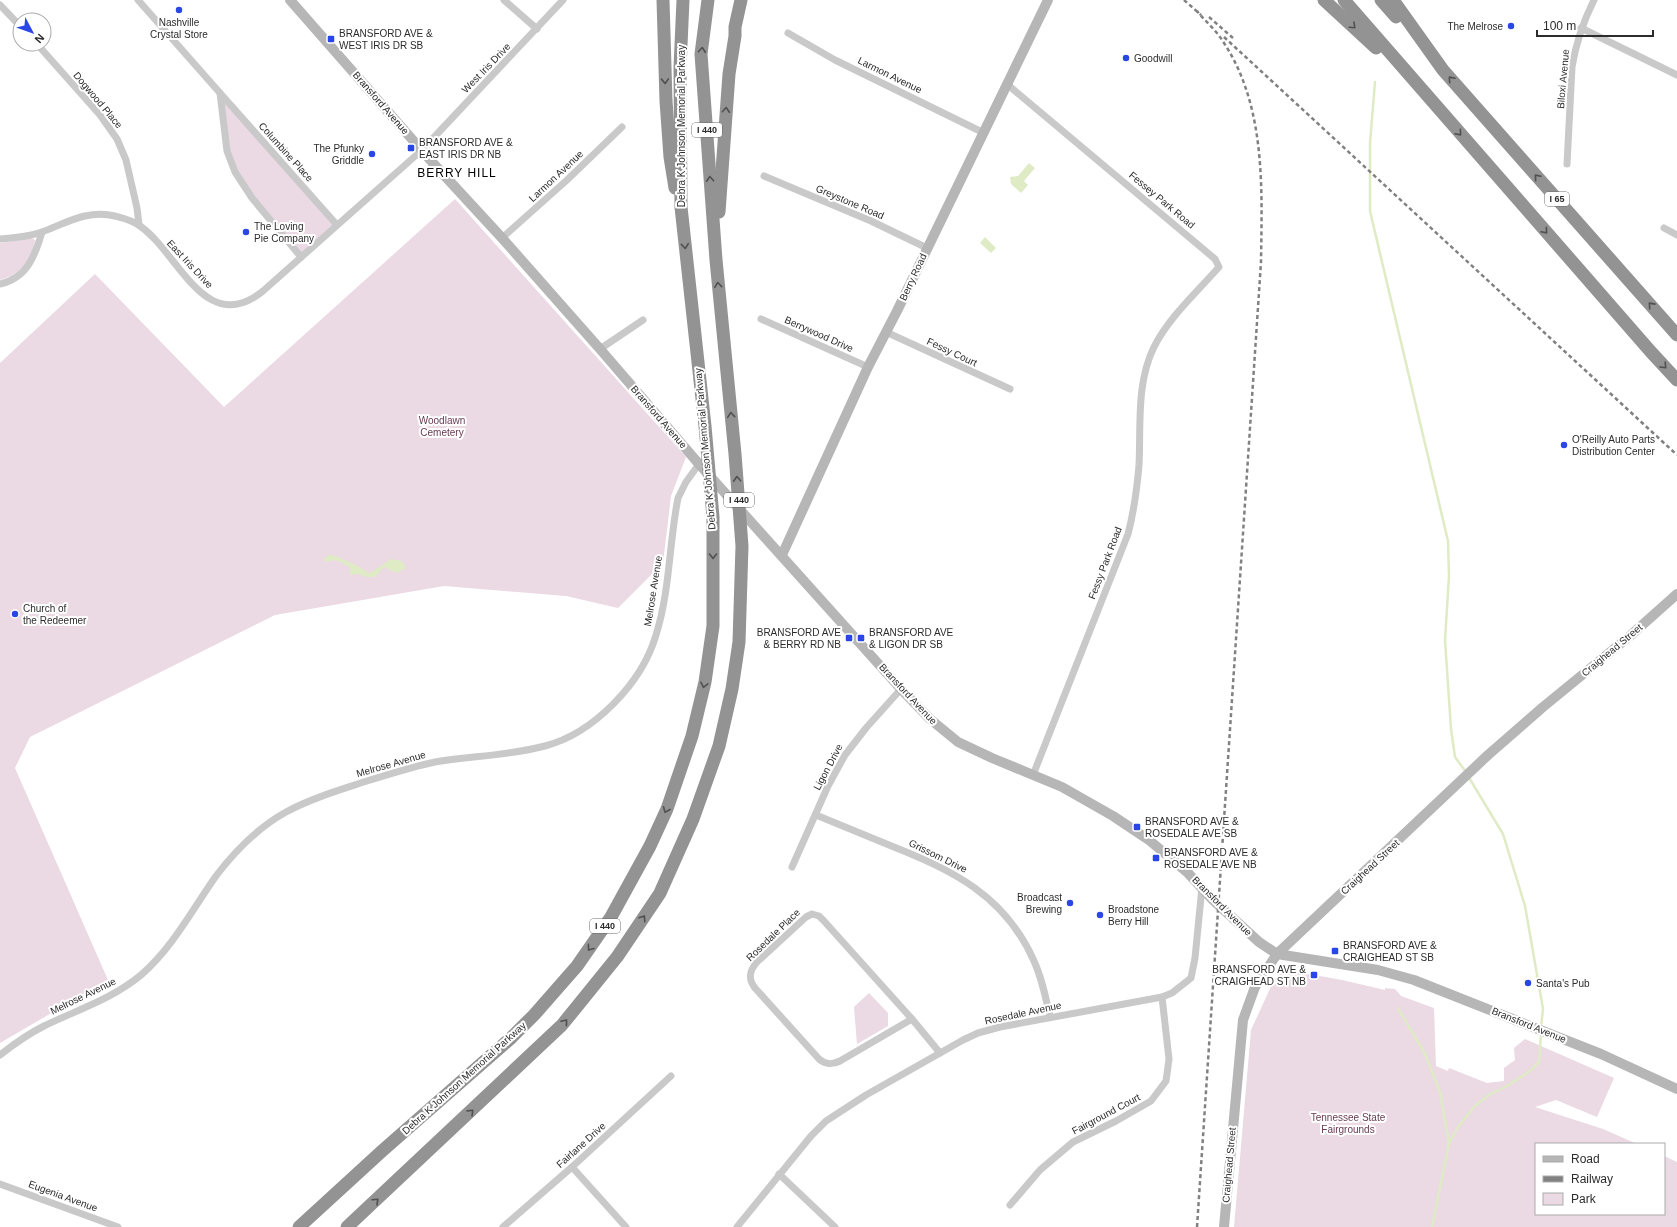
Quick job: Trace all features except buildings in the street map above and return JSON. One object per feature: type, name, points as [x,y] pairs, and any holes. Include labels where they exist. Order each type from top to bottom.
[{"type":"highway","points":[[663,0],[665,81],[670,157],[673,183],[681,207]]},
{"type":"highway","name":"Debra K Johnson Memorial Parkway","points":[[299,1227],[382,1151],[511,1038],[530,1020],[567,977],[590,948],[627,890],[650,846],[667,809],[692,736],[704,682],[713,626],[713,517],[705,426],[681,207],[680,68],[684,0]]},
{"type":"highway","name":"Debra K Johnson Memorial Parkway","points":[[347,1227],[562,1026],[616,957],[660,893],[693,819],[719,746],[732,689],[739,642],[742,546],[735,454],[716,260],[701,54],[708,0]]},
{"type":"highway","points":[[716,260],[729,74],[735,27],[741,0]]},
{"type":"highway","points":[[735,36],[740,28],[748,0]]},
{"type":"highway","points":[[1324,0],[1424,93]]},
{"type":"highway","points":[[1344,0],[1677,380]]},
{"type":"highway","name":"I 65","points":[[1381,0],[1677,335]]},
{"type":"highway","points":[[1393,0],[1437,62]]},
{"type":"main road","name":"Bransford Avenue","points":[[290,0],[600,349],[699,464],[902,689],[930,719],[958,742],[1062,787],[1129,826],[1171,858],[1202,887],[1213,900],[1259,942],[1277,954],[1378,970],[1414,980],[1601,1054],[1677,1089]]},
{"type":"main road","name":"Berry Road","points":[[782,555],[868,367],[1008,85],[1048,0]]},
{"type":"main road","name":"Craighead Street","points":[[1224,1227],[1243,1020],[1255,987],[1277,954],[1446,794],[1542,707],[1631,635],[1677,594]]},
{"type":"street","name":"Columbine Place","points":[[138,0],[337,225]]},
{"type":"street","points":[[504,0],[537,29]]},
{"type":"street","name":"West Iris Drive","points":[[422,150],[563,0]]},
{"type":"street","name":"Biloxi Avenue","points":[[1567,164],[1574,52],[1581,28],[1594,0]]},
{"type":"street","points":[[0,5],[12,18]]},
{"type":"street","points":[[1581,28],[1677,75]]},
{"type":"street","name":"Larmon Avenue","points":[[788,33],[835,60],[984,133]]},
{"type":"street","name":"Dogwood Place","points":[[43,52],[100,115],[117,139],[126,160],[138,208],[139,225]]},
{"type":"street","name":"Fessey Park Road","points":[[1008,85],[1215,259],[1219,267],[1174,318],[1153,348]]},
{"type":"street","points":[[220,93],[227,151],[235,172],[252,198],[301,257]]},
{"type":"street","name":"Larmon Avenue","points":[[502,238],[556,190],[622,126]]},
{"type":"street","name":"East Iris Drive","points":[[0,239],[17,238],[42,232],[80,217],[93,214],[115,216],[139,225],[150,235],[199,290],[212,301],[226,306],[234,306],[255,298],[422,150]]},
{"type":"street","name":"Greystone Road","points":[[764,176],[871,221],[927,248]]},
{"type":"street","points":[[1664,228],[1677,235]]},
{"type":"street","points":[[0,284],[17,277],[27,268],[35,255],[42,232]]},
{"type":"street","name":"Berrywood Drive","points":[[761,319],[868,367]]},
{"type":"street","points":[[600,349],[643,320]]},
{"type":"street","name":"Fessy Court","points":[[886,332],[1010,389]]},
{"type":"street","name":"Fessy Park Road","points":[[1033,775],[1128,534],[1134,510],[1137,481],[1143,381],[1153,348]]},
{"type":"street","name":"Melrose Avenue","points":[[0,1055],[17,1042],[45,1026],[116,993],[141,975],[178,934],[217,875],[247,841],[261,828],[287,811],[332,792],[439,761],[502,754],[545,746],[579,731],[598,718],[633,680],[644,662],[656,637],[678,498],[686,482],[699,464]]},
{"type":"street","name":"Ligon Drive","points":[[792,867],[834,773],[845,755],[866,728],[902,689]]},
{"type":"street","name":"Grissom Drive","points":[[816,815],[916,855],[967,882],[993,902],[1016,929],[1034,961],[1041,980],[1050,1017]]},
{"type":"street","name":"Rosedale Avenue","points":[[737,1227],[810,1136],[826,1121],[866,1095],[963,1040],[985,1031],[1050,1017],[1162,997],[1172,993],[1191,978],[1195,958],[1202,887]]},
{"type":"street","name":"Rosedale Place","points":[[912,1019],[840,1062],[827,1064],[819,1059],[755,988],[750,980],[750,973],[757,962],[806,917],[812,914],[815,915],[824,921],[912,1019],[940,1053]]},
{"type":"street","name":"Fairground Court","points":[[1010,1206],[1040,1170],[1073,1142],[1116,1121],[1151,1101],[1166,1081],[1169,1059],[1162,997]]},
{"type":"street","name":"Fairlane Drive","points":[[503,1227],[572,1167],[671,1076]]},
{"type":"street","points":[[572,1167],[626,1227]]},
{"type":"street","points":[[779,1174],[835,1227]]},
{"type":"street","name":"Eugenia Avenue","points":[[0,1184],[118,1227]]},
{"type":"green space","points":[[220,93],[337,225],[301,257],[252,198],[227,151]]},
{"type":"green space","name":"Woodlawn Cemetery","points":[[455,199],[686,457],[671,496],[663,563],[618,608],[566,596],[444,586],[275,615],[30,737],[15,768],[108,980],[0,1043],[0,363],[95,274],[224,407]]},
{"type":"green space","points":[[32,238],[35,240],[34,247],[24,266],[7,278],[0,280],[0,243]]},
{"type":"green space","name":"Tennessee State Fairgrounds","points":[[1287,970],[1385,990],[1385,988],[1395,989],[1401,996],[1434,1008],[1436,1066],[1448,1071],[1449,1068],[1487,1083],[1504,1081],[1504,1068],[1515,1060],[1514,1048],[1525,1039],[1614,1078],[1597,1117],[1556,1100],[1535,1107],[1603,1129],[1635,1143],[1535,1143],[1535,1215],[1665,1215],[1665,1156],[1677,1162],[1677,1227],[1234,1227],[1251,1030],[1274,980],[1278,975]]},
{"type":"green space","points":[[869,993],[888,1013],[888,1026],[857,1044],[854,1007]]},
{"type":"shaded area","points":[[1029,163],[1035,168],[1024,181],[1028,185],[1021,193],[1011,184],[1010,177],[1018,176]]},
{"type":"shaded area","points":[[985,237],[996,248],[991,253],[980,243]]},
{"type":"shaded area","points":[[329,555],[336,556],[360,567],[368,573],[372,572],[391,559],[402,561],[406,568],[397,573],[384,567],[374,577],[366,577],[359,574],[350,575],[350,568],[343,563],[334,560],[328,562],[323,560]]},
{"type":"waterway","points":[[1375,82],[1370,143],[1370,211],[1448,541],[1449,576],[1445,640],[1451,729],[1455,757],[1466,772]]},
{"type":"waterway","points":[[1468,776],[1503,834],[1525,906],[1543,1009],[1541,1027]]},
{"type":"waterway","points":[[1398,1008],[1425,1054],[1440,1092],[1449,1143]]},
{"type":"waterway","points":[[1432,1227],[1449,1143],[1458,1127],[1475,1106],[1489,1095],[1509,1085],[1530,1071],[1539,1062],[1541,1034]]},
{"type":"railway","points":[[1184,0],[1201,15]]},
{"type":"railway","points":[[1197,11],[1224,43],[1238,68],[1248,94],[1259,149],[1262,206],[1261,262],[1197,1227]]},
{"type":"railway","points":[[1209,17],[1233,38]]},
{"type":"railway","points":[[1224,37],[1677,455]]},
{"type":"place","name":"Nashville Crystal Store","points":[[179,10]]},
{"type":"place","name":"The Melrose","points":[[1511,26]]},
{"type":"place","name":"BRANSFORD AVE & WEST IRIS DR SB","points":[[331,39]]},
{"type":"place","name":"Goodwill","points":[[1126,58]]},
{"type":"place","name":"BRANSFORD AVE & EAST IRIS DR NB","points":[[411,148]]},
{"type":"place","name":"The Pfunky Griddle","points":[[372,154]]},
{"type":"place","name":"The Loving Pie Company","points":[[246,232]]},
{"type":"place","name":"O'Reilly Auto Parts Distribution Center","points":[[1564,445]]},
{"type":"place","name":"Church of the Redeemer","points":[[15,614]]},
{"type":"place","name":"BRANSFORD AVE & BERRY RD NB","points":[[849,638]]},
{"type":"place","name":"BRANSFORD AVE & LIGON DR SB","points":[[861,638]]},
{"type":"place","name":"BRANSFORD AVE & ROSEDALE AVE SB","points":[[1137,827]]},
{"type":"place","name":"BRANSFORD AVE & ROSEDALE AVE NB","points":[[1156,858]]},
{"type":"place","name":"Broadcast Brewing","points":[[1070,903]]},
{"type":"place","name":"Broadstone Berry Hill","points":[[1100,915]]},
{"type":"place","name":"BRANSFORD AVE & CRAIGHEAD ST SB","points":[[1335,951]]},
{"type":"place","name":"BRANSFORD AVE & CRAIGHEAD ST NB","points":[[1314,975]]},
{"type":"place","name":"Santa's Pub","points":[[1528,983]]},
{"type":"district","name":"BERRY HILL","points":[[457,173]]}]
